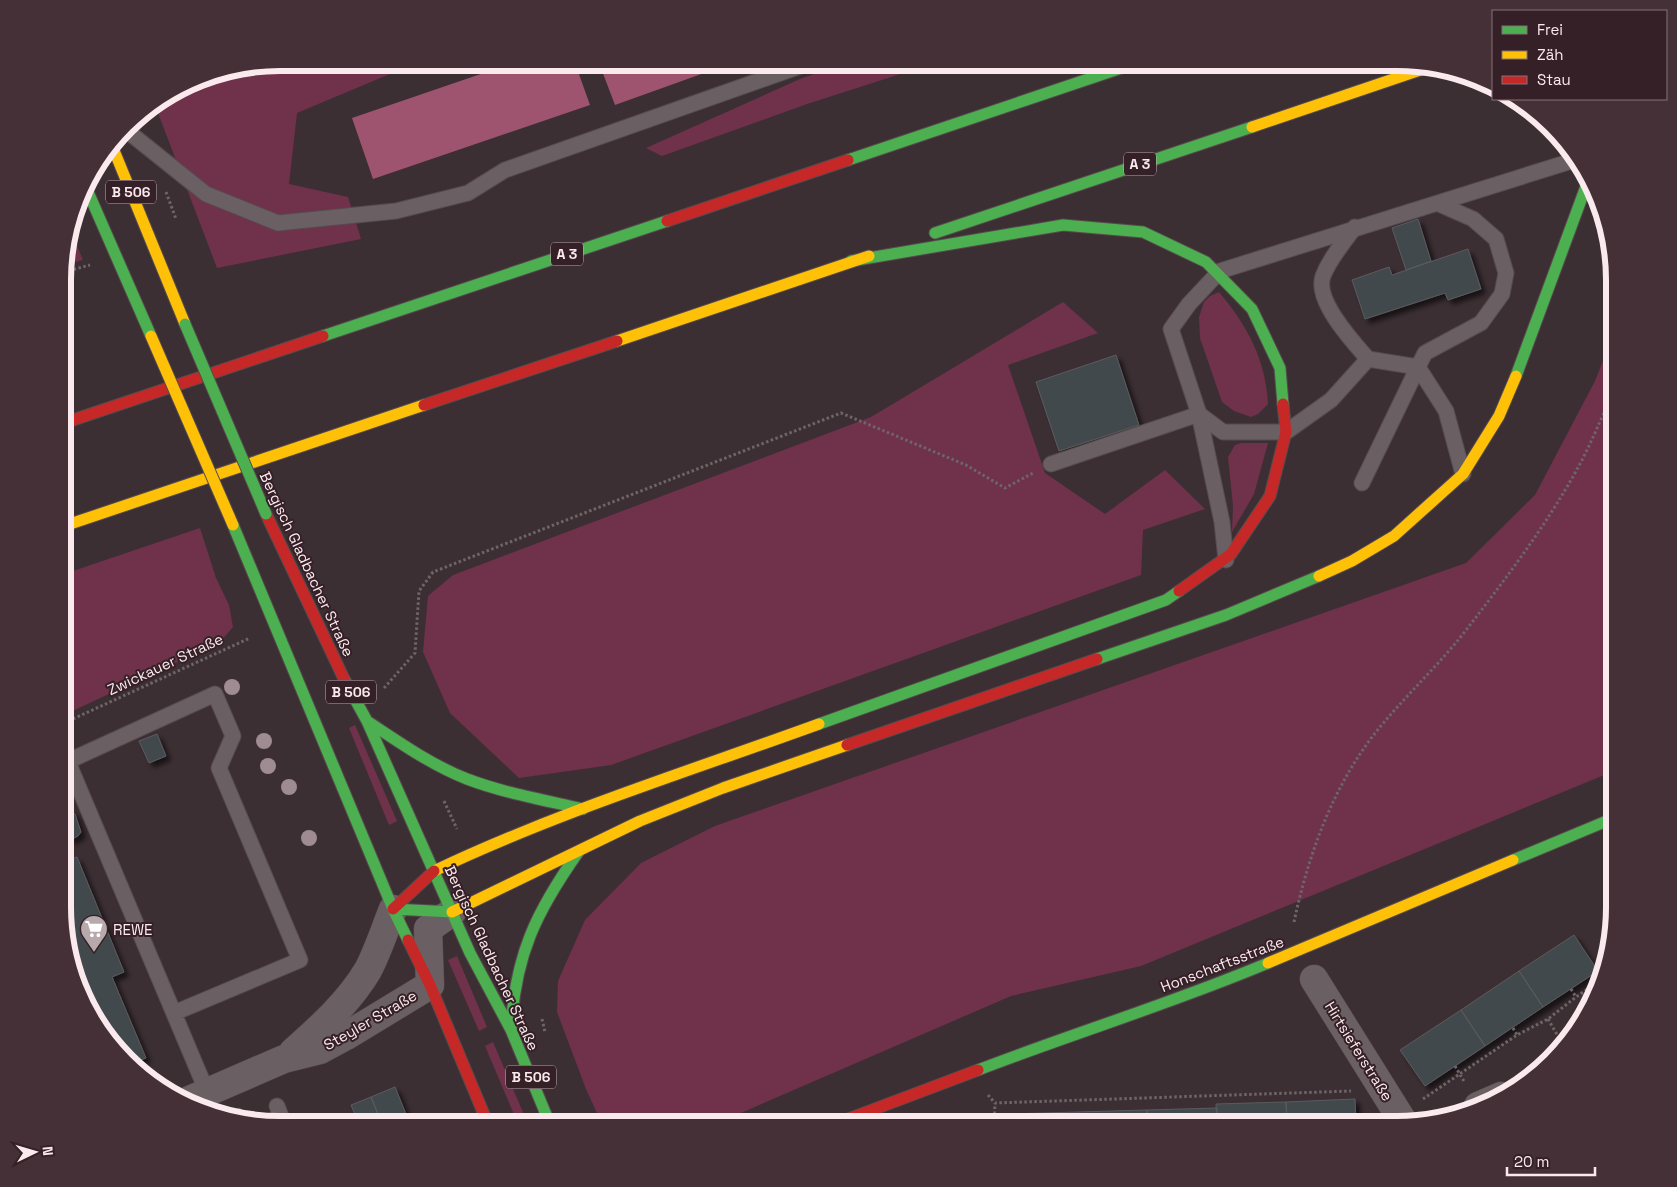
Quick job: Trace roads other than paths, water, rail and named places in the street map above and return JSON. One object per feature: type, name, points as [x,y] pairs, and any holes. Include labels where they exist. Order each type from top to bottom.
[{"type":"main road","points":[[1070,85],[1098,71]]},
{"type":"main road","name":"A 3","points":[[71,421],[1112,71]]},
{"type":"main road","name":"A 3","points":[[71,524],[1414,72]]},
{"type":"main road","name":"Bergisch Gladbacher Straße","points":[[115,152],[266,514],[333,658],[366,721],[470,953],[511,1030],[547,1116]]},
{"type":"main road","points":[[393,909],[452,912],[640,821],[723,788],[1278,595],[1352,560],[1394,536],[1463,474],[1499,416],[1527,351],[1585,190]]},
{"type":"main road","name":"B 506","points":[[89,196],[233,525],[393,909],[430,985],[485,1116]]},
{"type":"main road","points":[[393,909],[411,890],[434,871],[482,848],[582,809],[1166,600],[1208,576],[1226,561],[1246,539],[1270,498],[1282,461],[1286,432],[1284,388],[1272,344],[1254,311],[1220,271],[1197,254],[1172,241],[1137,229],[1090,223],[1063,225],[851,261]]},
{"type":"main road","points":[[366,721],[442,767],[466,778],[490,787],[582,809]]},
{"type":"main road","name":"Honschaftsstraße","points":[[855,1116],[968,1072],[1222,982],[1305,949],[1606,821]]},
{"type":"main road","points":[[511,1030],[515,978],[535,923],[548,897],[580,849]]},
{"type":"street","name":"Steyler Straße","points":[[284,1059],[323,1025],[348,998],[368,969],[393,909]]},
{"type":"street","name":"Steyler Straße","points":[[197,1096],[284,1059],[320,1050],[430,985],[428,929],[452,912]]},
{"type":"street","name":"Hirtsieferstraße","points":[[1314,979],[1400,1116]]},
{"type":"lane","points":[[131,134],[206,194],[278,222],[307,220],[396,211],[468,193],[505,170],[786,71]]},
{"type":"lane","points":[[1226,561],[1222,522],[1209,455],[1199,414],[1171,329],[1189,304],[1220,271],[1355,227],[1439,204],[1569,162]]},
{"type":"lane","points":[[1362,483],[1425,353],[1481,323],[1502,294],[1506,273],[1496,239],[1473,219],[1439,204]]},
{"type":"lane","points":[[1355,227],[1332,258],[1322,278],[1325,298],[1337,323],[1368,359],[1418,367],[1446,411],[1463,474]]},
{"type":"lane","points":[[1199,414],[1223,432],[1286,432],[1331,400],[1368,359]]},
{"type":"lane","points":[[1050,464],[1199,414]]},
{"type":"lane","points":[[71,761],[215,694],[233,736],[219,768],[300,960],[174,1013]]},
{"type":"lane","points":[[71,775],[174,1013],[197,1096]]},
{"type":"lane","points":[[277,1106],[281,1116]]},
{"type":"place","name":"REWE","points":[[94,953]]}]
